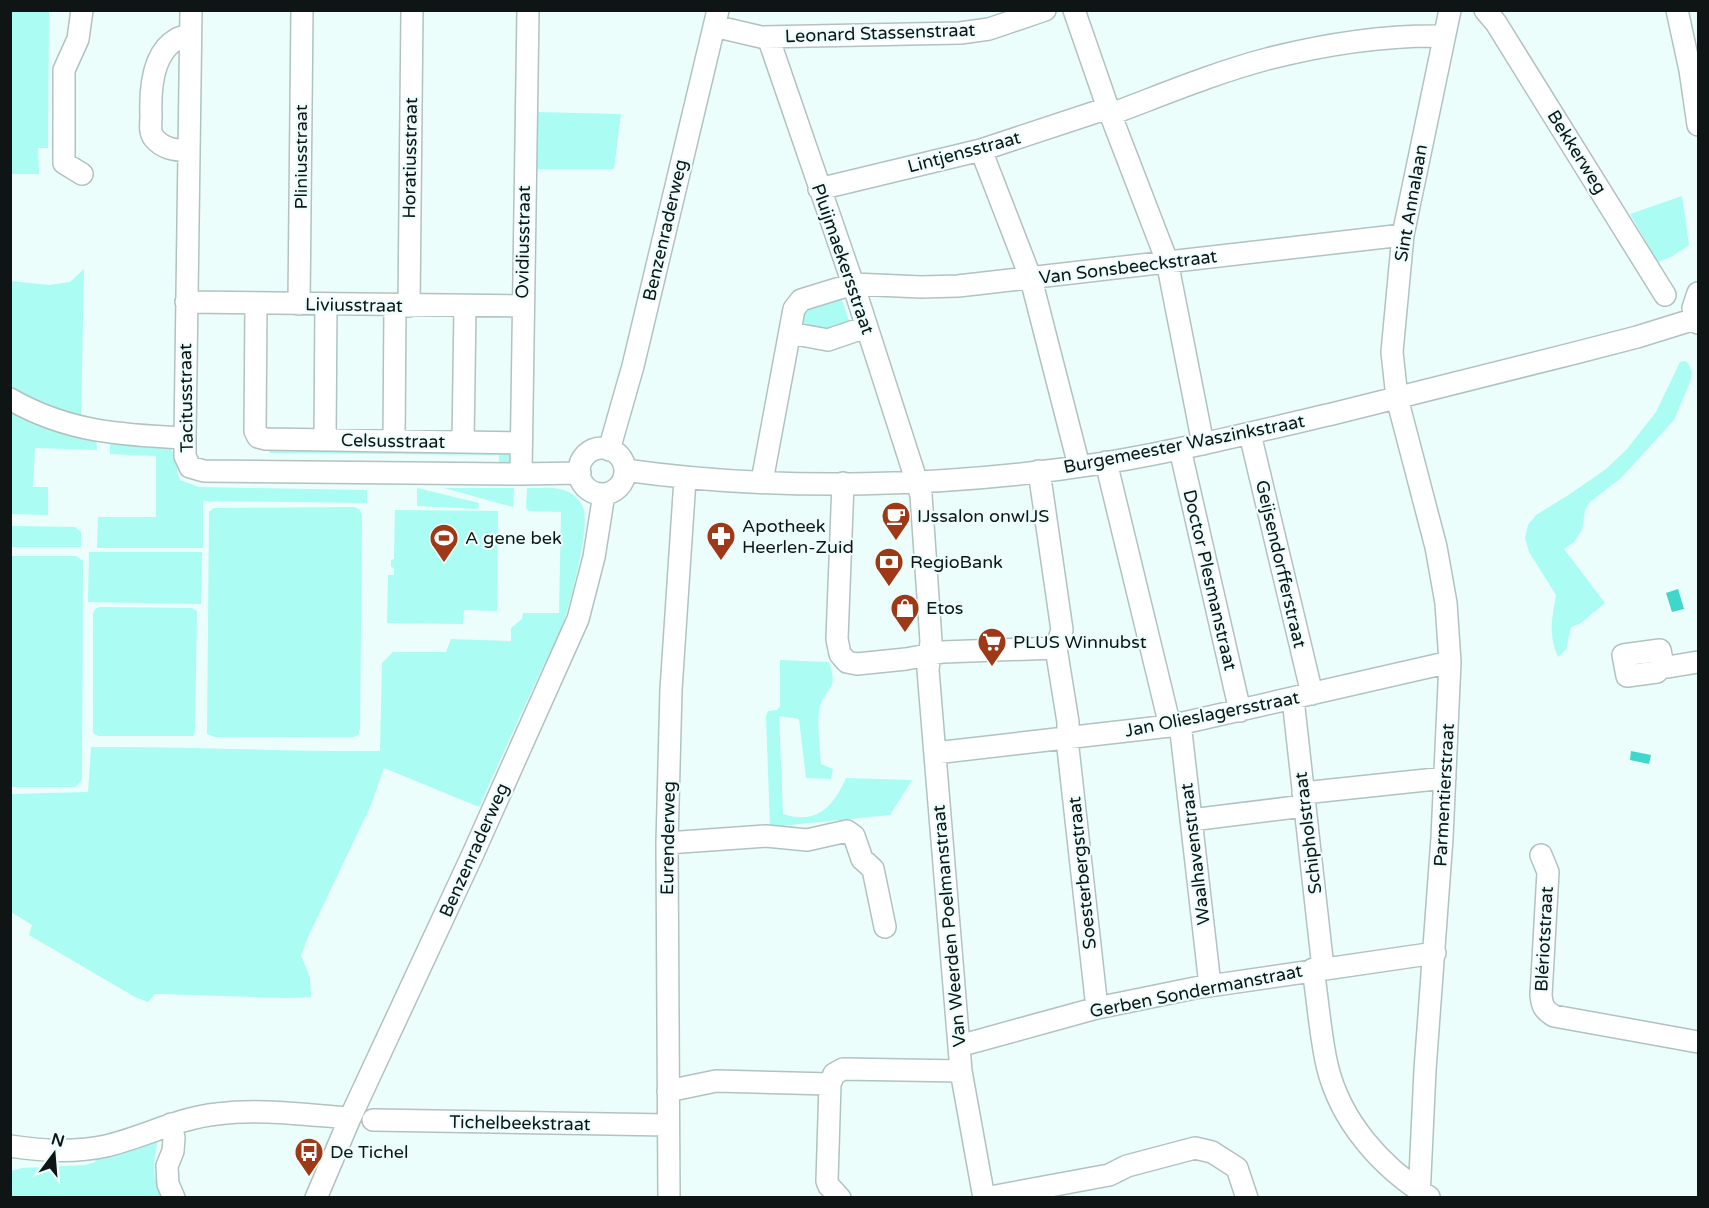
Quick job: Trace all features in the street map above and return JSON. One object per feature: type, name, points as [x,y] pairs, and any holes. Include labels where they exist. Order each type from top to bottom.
[{"type":"street","points":[[82,10],[78,39],[64,70],[64,163],[82,174]]},
{"type":"street","name":"Tacitusstraat","points":[[191,10],[186,302],[185,438],[187,462],[195,469],[204,471],[580,473]]},
{"type":"street","name":"Pliniusstraat","points":[[299,304],[302,10]]},
{"type":"street","name":"Horatiusstraat","points":[[394,440],[402,306],[412,10]]},
{"type":"street","name":"Ovidiusstraat","points":[[521,474],[528,10]]},
{"type":"street","name":"Leonard Stassenstraat","points":[[716,18],[754,36],[768,37],[960,33],[989,20],[1045,10]]},
{"type":"street","points":[[1074,10],[1109,111],[1167,261],[1203,444]]},
{"type":"street","name":"Sint Annalaan","points":[[1397,398],[1392,352],[1403,235],[1449,10]]},
{"type":"street","name":"Bekkerweg","points":[[1485,10],[1502,33],[1665,296]]},
{"type":"street","points":[[1677,10],[1690,70],[1698,125]]},
{"type":"street","name":"Benzenraderweg","points":[[609,450],[633,366],[716,18]]},
{"type":"street","points":[[188,151],[174,150],[153,138],[150,101],[154,75],[162,54],[177,39],[190,35]]},
{"type":"street","name":"Lintjensstraat","points":[[819,189],[981,150],[1266,60],[1372,39],[1444,36]]},
{"type":"street","name":"Pluijmaekersstraat","points":[[768,37],[853,284],[915,481]]},
{"type":"street","points":[[981,150],[1031,279],[1079,466]]},
{"type":"street","name":"Van Sonsbeeckstraat","points":[[853,284],[930,287],[1031,279],[1167,261],[1403,235]]},
{"type":"street","points":[[762,482],[794,309],[798,302],[853,284]]},
{"type":"street","points":[[1697,321],[1693,304],[1698,293]]},
{"type":"street","name":"Liviusstraat","points":[[186,302],[522,306]]},
{"type":"street","name":"Celsusstraat","points":[[256,303],[255,431],[258,437],[266,439],[520,443]]},
{"type":"street","points":[[325,440],[326,304]]},
{"type":"street","points":[[464,442],[465,307]]},
{"type":"street","name":"Burgemeester Waszinkstraat","points":[[625,470],[685,479],[843,483],[915,481],[1079,466],[1180,449],[1250,434],[1697,321]]},
{"type":"street","points":[[790,333],[828,340],[866,327]]},
{"type":"street","name":"Parmentierstraat","points":[[1397,398],[1436,546],[1446,603],[1450,662],[1435,952],[1425,1070],[1423,1195]]},
{"type":"street","points":[[10,399],[66,423],[103,433],[185,438]]},
{"type":"street","name":"Geijsendorfferstraat","points":[[1250,434],[1302,697]]},
{"type":"street","points":[[601,449],[609,450],[620,458],[625,470],[625,476],[619,486],[604,494],[589,490],[580,473],[582,461],[590,452],[601,449]]},
{"type":"street","name":"Doctor Plesmanstraat","points":[[1180,449],[1240,711]]},
{"type":"street","name":"Waalhavenstraat","points":[[1106,462],[1175,725],[1191,820],[1210,985]]},
{"type":"street","name":"Soesterbergstraat","points":[[1039,471],[1062,630],[1056,648],[1068,722],[1097,1008]]},
{"type":"street","name":"Eurenderweg","points":[[669,1197],[667,843],[671,690],[685,479]]},
{"type":"street","name":"Van Weerden Poelmanstraat","points":[[915,481],[921,495],[924,521],[931,641],[928,670],[960,1071],[984,1197]]},
{"type":"street","points":[[843,483],[837,639],[840,654],[847,662],[857,664],[930,654],[1056,648]]},
{"type":"street","name":"Benzenraderweg","points":[[316,1197],[578,619],[594,557],[604,494]]},
{"type":"street","name":"Jan Olieslagersstraat","points":[[935,753],[1175,725],[1450,662]]},
{"type":"street","points":[[1663,664],[1668,667],[1698,662]]},
{"type":"street","name":"Schipholstraat","points":[[1302,697],[1304,800],[1328,1067],[1343,1107],[1365,1142],[1397,1175],[1423,1195]]},
{"type":"street","points":[[1191,820],[1445,778]]},
{"type":"street","points":[[667,843],[766,836],[807,840],[847,831],[854,836],[862,859],[873,869],[885,927]]},
{"type":"street","name":"Blériotstraat","points":[[1541,855],[1548,872],[1541,994],[1542,1005],[1546,1011],[1554,1016],[1698,1042]]},
{"type":"street","name":"Gerben Sondermanstraat","points":[[959,1046],[1097,1008],[1210,985],[1435,952]]},
{"type":"street","points":[[837,1194],[827,1181],[830,1084],[834,1074],[843,1069],[960,1071]]},
{"type":"street","points":[[668,1092],[716,1081],[830,1084]]},
{"type":"street","points":[[10,1146],[41,1151],[64,1151],[106,1146],[194,1117],[219,1113],[273,1113],[350,1118]]},
{"type":"street","name":"Tichelbeekstraat","points":[[373,1120],[668,1125]]},
{"type":"street","points":[[171,1124],[174,1138],[173,1151],[167,1166],[168,1184],[174,1197]]},
{"type":"street","points":[[984,1197],[1109,1174],[1127,1166],[1195,1148],[1212,1152],[1237,1168],[1247,1197]]},
{"type":"shaded area","points":[[10,11],[49,11],[48,148],[38,148],[39,174],[11,174]]},
{"type":"shaded area","points":[[536,112],[621,114],[614,169],[535,169]]},
{"type":"shaded area","points":[[1682,196],[1689,245],[1671,257],[1658,262],[1630,214]]},
{"type":"shaded area","points":[[84,269],[81,418],[11,392],[11,281],[49,285],[70,282]]},
{"type":"shaded area","points":[[840,294],[851,327],[829,334],[802,329],[801,309]]},
{"type":"shaded area","points":[[1685,361],[1692,372],[1674,420],[1621,478],[1590,502],[1585,510],[1582,530],[1574,542],[1564,549],[1605,603],[1581,623],[1571,627],[1566,650],[1558,657],[1552,633],[1556,595],[1529,552],[1525,538],[1528,525],[1536,515],[1606,469],[1627,449],[1656,412],[1680,362]]},
{"type":"shaded area","points":[[10,408],[96,437],[97,450],[35,448],[33,487],[48,487],[48,515],[11,514]]},
{"type":"shaded area","points":[[110,439],[168,445],[173,453],[180,480],[199,487],[367,490],[367,503],[203,501],[203,548],[97,548],[98,517],[156,517],[156,456],[110,454]]},
{"type":"shaded area","points":[[270,444],[511,451],[512,460],[507,466],[499,466],[499,455],[269,453]]},
{"type":"shaded area","points":[[417,488],[479,503],[478,509],[417,506]]},
{"type":"shaded area","points":[[444,488],[514,488],[513,507]]},
{"type":"shaded area","points":[[527,488],[551,488],[566,491],[573,494],[583,507],[585,517],[579,565],[560,632],[479,807],[384,768],[371,805],[301,955],[310,978],[311,997],[155,994],[148,1002],[135,997],[29,935],[32,925],[11,912],[11,794],[88,792],[91,747],[380,751],[382,663],[393,652],[446,652],[451,639],[511,641],[511,628],[522,619],[523,613],[559,613],[561,512],[529,511],[526,508]]},
{"type":"shaded area","points":[[354,507],[359,509],[362,515],[360,729],[358,735],[353,737],[215,737],[207,734],[209,512],[214,508]]},
{"type":"shaded area","name":"A gene bek","points":[[395,510],[498,511],[497,611],[464,610],[463,624],[387,623],[388,575],[394,575],[391,560],[394,559]]},
{"type":"shaded area","points":[[11,526],[75,527],[81,532],[81,547],[11,547]]},
{"type":"shaded area","points":[[89,552],[202,552],[201,604],[88,602]]},
{"type":"shaded area","points":[[11,556],[76,556],[83,561],[82,780],[76,787],[11,787]]},
{"type":"shaded area","points":[[1678,589],[1684,609],[1672,612],[1666,593]]},
{"type":"shaded area","points":[[100,607],[192,608],[197,611],[195,732],[193,736],[98,736],[93,733],[93,614],[95,609]]},
{"type":"shaded area","points":[[780,660],[829,662],[833,679],[821,703],[818,724],[821,764],[833,769],[831,779],[806,778],[799,719],[779,716],[783,814],[805,817],[822,811],[835,797],[846,778],[912,780],[890,815],[770,827],[766,716],[768,711],[777,710],[780,706]]},
{"type":"shaded area","points":[[1631,751],[1651,755],[1649,764],[1630,760]]},
{"type":"shaded area","points":[[158,1139],[154,1168],[161,1197],[11,1198],[11,1171],[22,1168],[85,1165],[95,1162],[97,1153]]},
{"type":"place","name":"IJssalon onwIJS","points":[[896,542]]},
{"type":"place","name":"Apotheek Heerlen-Zuid","points":[[721,562]]},
{"type":"place","name":"A gene bek","points":[[444,564]]},
{"type":"place","name":"RegioBank","points":[[889,588]]},
{"type":"place","name":"Etos","points":[[905,634]]},
{"type":"place","name":"PLUS Winnubst","points":[[992,668]]},
{"type":"place","name":"De Tichel","points":[[309,1178]]}]
